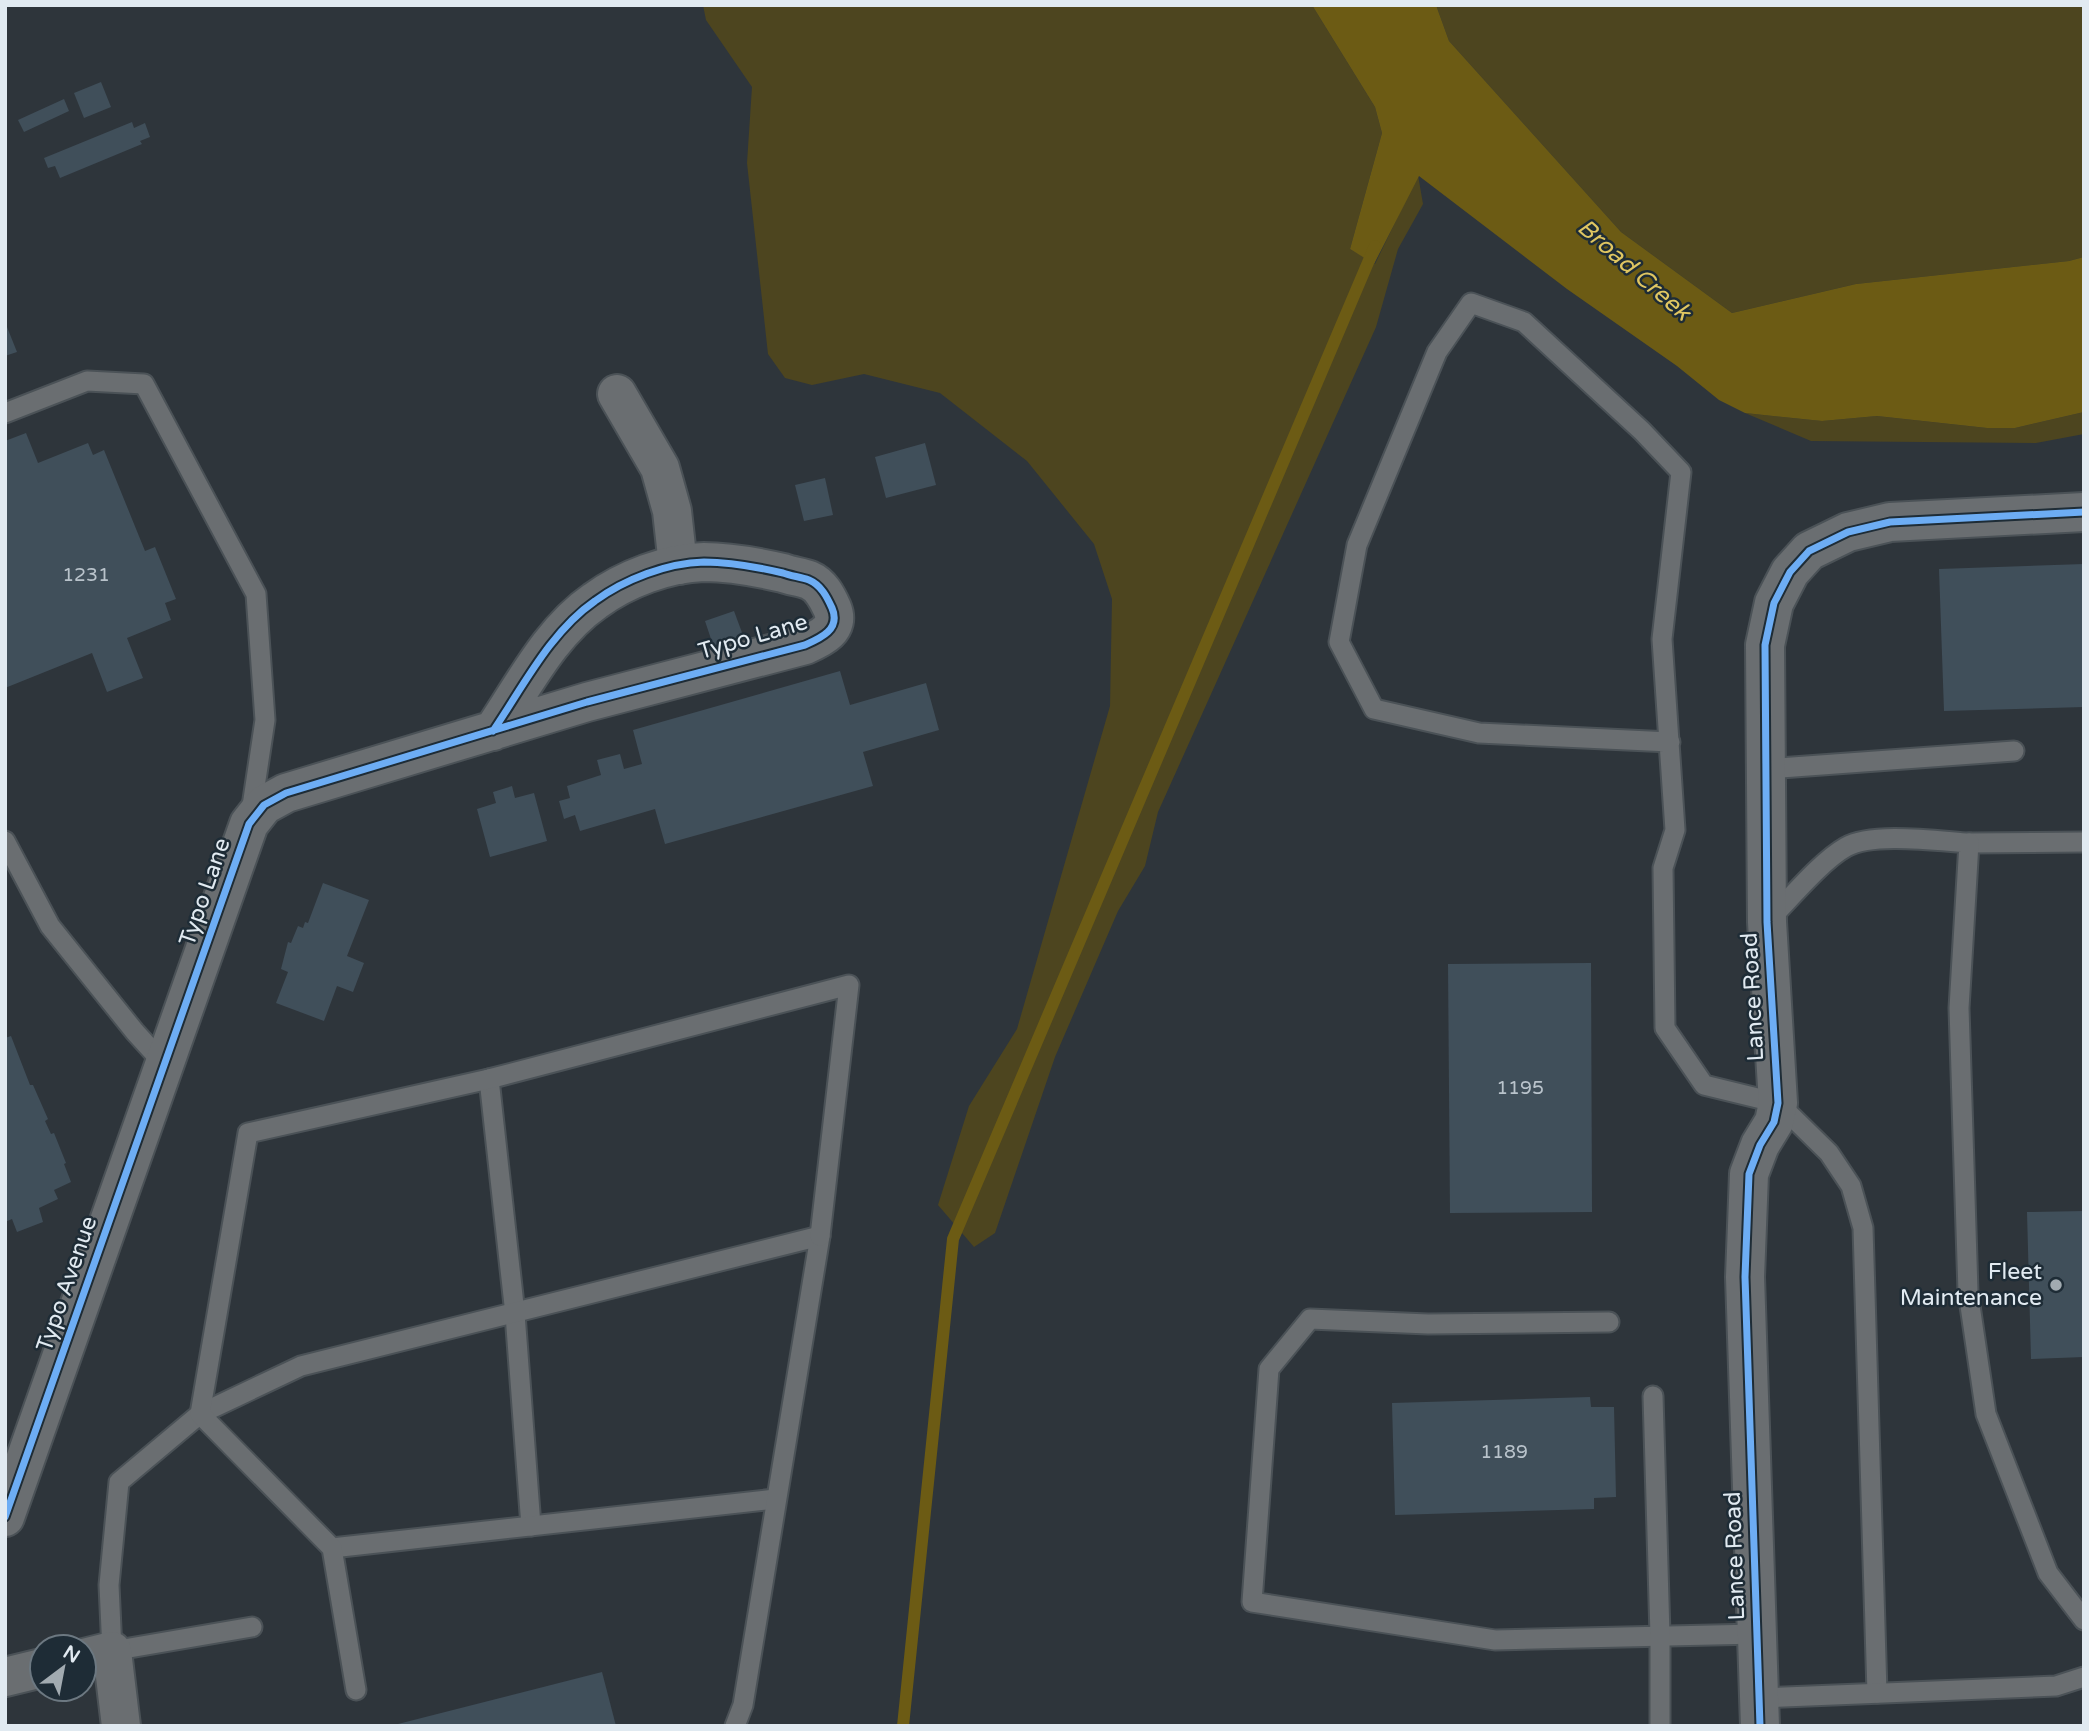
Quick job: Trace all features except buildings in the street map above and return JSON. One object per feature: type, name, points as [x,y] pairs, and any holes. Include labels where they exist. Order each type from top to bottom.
[{"type":"street","points":[[617,394],[660,468],[672,511],[678,565]]},
{"type":"street","name":"Lance Road","points":[[1760,1712],[1745,1278],[1749,1174],[1760,1145],[1774,1122],[1778,1103],[1767,922],[1765,645],[1774,603],[1790,572],[1809,551],[1848,532],[1890,522],[2084,512]]},
{"type":"street","name":"Typo Lane","points":[[165,1065],[249,824],[264,805],[286,793],[493,731],[587,702],[805,645],[827,635],[834,624],[834,613],[826,594],[810,580],[747,564],[703,562],[678,565],[635,578],[594,601],[561,632],[493,731]]},
{"type":"street","name":"Typo Avenue","points":[[5,1517],[13,1471],[165,1065]]},
{"type":"street","points":[[98,1654],[121,1726]]},
{"type":"street","points":[[5,1677],[28,1671]]},
{"type":"lane","points":[[1670,742],[1479,733],[1374,709],[1339,642],[1357,545],[1437,352],[1471,303],[1524,322],[1642,431],[1681,472],[1662,639],[1670,742],[1675,830],[1663,868],[1665,1028],[1704,1085],[1778,1103],[1829,1153],[1851,1186],[1863,1228],[1877,1693]]},
{"type":"lane","points":[[5,413],[88,381],[144,384],[256,594],[265,720],[249,824]]},
{"type":"lane","points":[[1766,769],[2014,751]]},
{"type":"lane","points":[[1767,922],[1816,872],[1847,846],[1879,839],[1969,843],[2084,842]]},
{"type":"lane","points":[[5,841],[50,926],[165,1065]]},
{"type":"lane","points":[[1969,843],[1959,1008],[1968,1292],[1982,1387],[1986,1414],[2048,1573],[2084,1620]]},
{"type":"lane","points":[[201,1413],[248,1133],[489,1079],[849,985],[820,1236],[743,1705],[735,1726]]},
{"type":"lane","points":[[489,1079],[515,1314],[531,1526]]},
{"type":"lane","points":[[252,1627],[98,1654],[109,1585],[120,1482],[201,1413],[300,1366],[820,1236]]},
{"type":"lane","points":[[1609,1322],[1428,1324],[1310,1319],[1269,1369],[1252,1602],[1495,1640],[1757,1634]]},
{"type":"lane","points":[[1653,1396],[1660,1726]]},
{"type":"lane","points":[[201,1413],[332,1548],[356,1690]]},
{"type":"lane","points":[[332,1548],[775,1499]]},
{"type":"lane","points":[[1760,1712],[1877,1693],[2056,1686],[2084,1677]]},
{"type":"shaded area","points":[[703,5],[1312,5],[1375,107],[1382,133],[1350,249],[1375,264],[1418,175],[1423,204],[1398,249],[1376,327],[1158,812],[1145,866],[1118,911],[1055,1057],[995,1233],[974,1247],[938,1205],[969,1106],[1017,1029],[1110,706],[1112,599],[1094,544],[1027,461],[940,393],[864,374],[812,385],[785,378],[768,354],[747,163],[752,87],[706,20]]},
{"type":"shaded area","points":[[1436,5],[2084,5],[2084,257],[2069,261],[1856,284],[1732,313],[1621,232],[1449,41]]},
{"type":"shaded area","points":[[2084,412],[2084,434],[2036,443],[1811,441],[1745,413],[1822,421],[1877,416],[1987,428],[2015,428]]},
{"type":"water","name":"Broad Creek","points":[[1312,5],[1436,5],[1449,41],[1621,232],[1732,313],[1856,284],[2069,261],[2084,257],[2084,412],[2015,428],[1987,428],[1877,416],[1822,421],[1745,413],[1719,400],[1677,366],[1567,289],[1419,176],[1374,264],[1350,249],[1382,133],[1375,107]]},
{"type":"waterway","points":[[903,1726],[953,1239],[1375,246]]},
{"type":"cycle path","points":[[1760,1726],[1745,1277],[1749,1174],[1760,1145],[1774,1122],[1778,1103],[1767,922],[1765,645],[1774,603],[1790,572],[1809,551],[1848,532],[1890,522],[2084,512]]},
{"type":"cycle path","points":[[5,1517],[249,824],[264,805],[286,793],[587,702],[805,645],[823,636],[832,627],[832,608],[823,592],[813,582],[754,567],[724,563],[690,563],[633,579],[595,601],[564,628],[538,661],[527,679],[504,714],[493,731]]},
{"type":"place","name":"Fleet Maintenance","points":[[2056,1285]]}]
